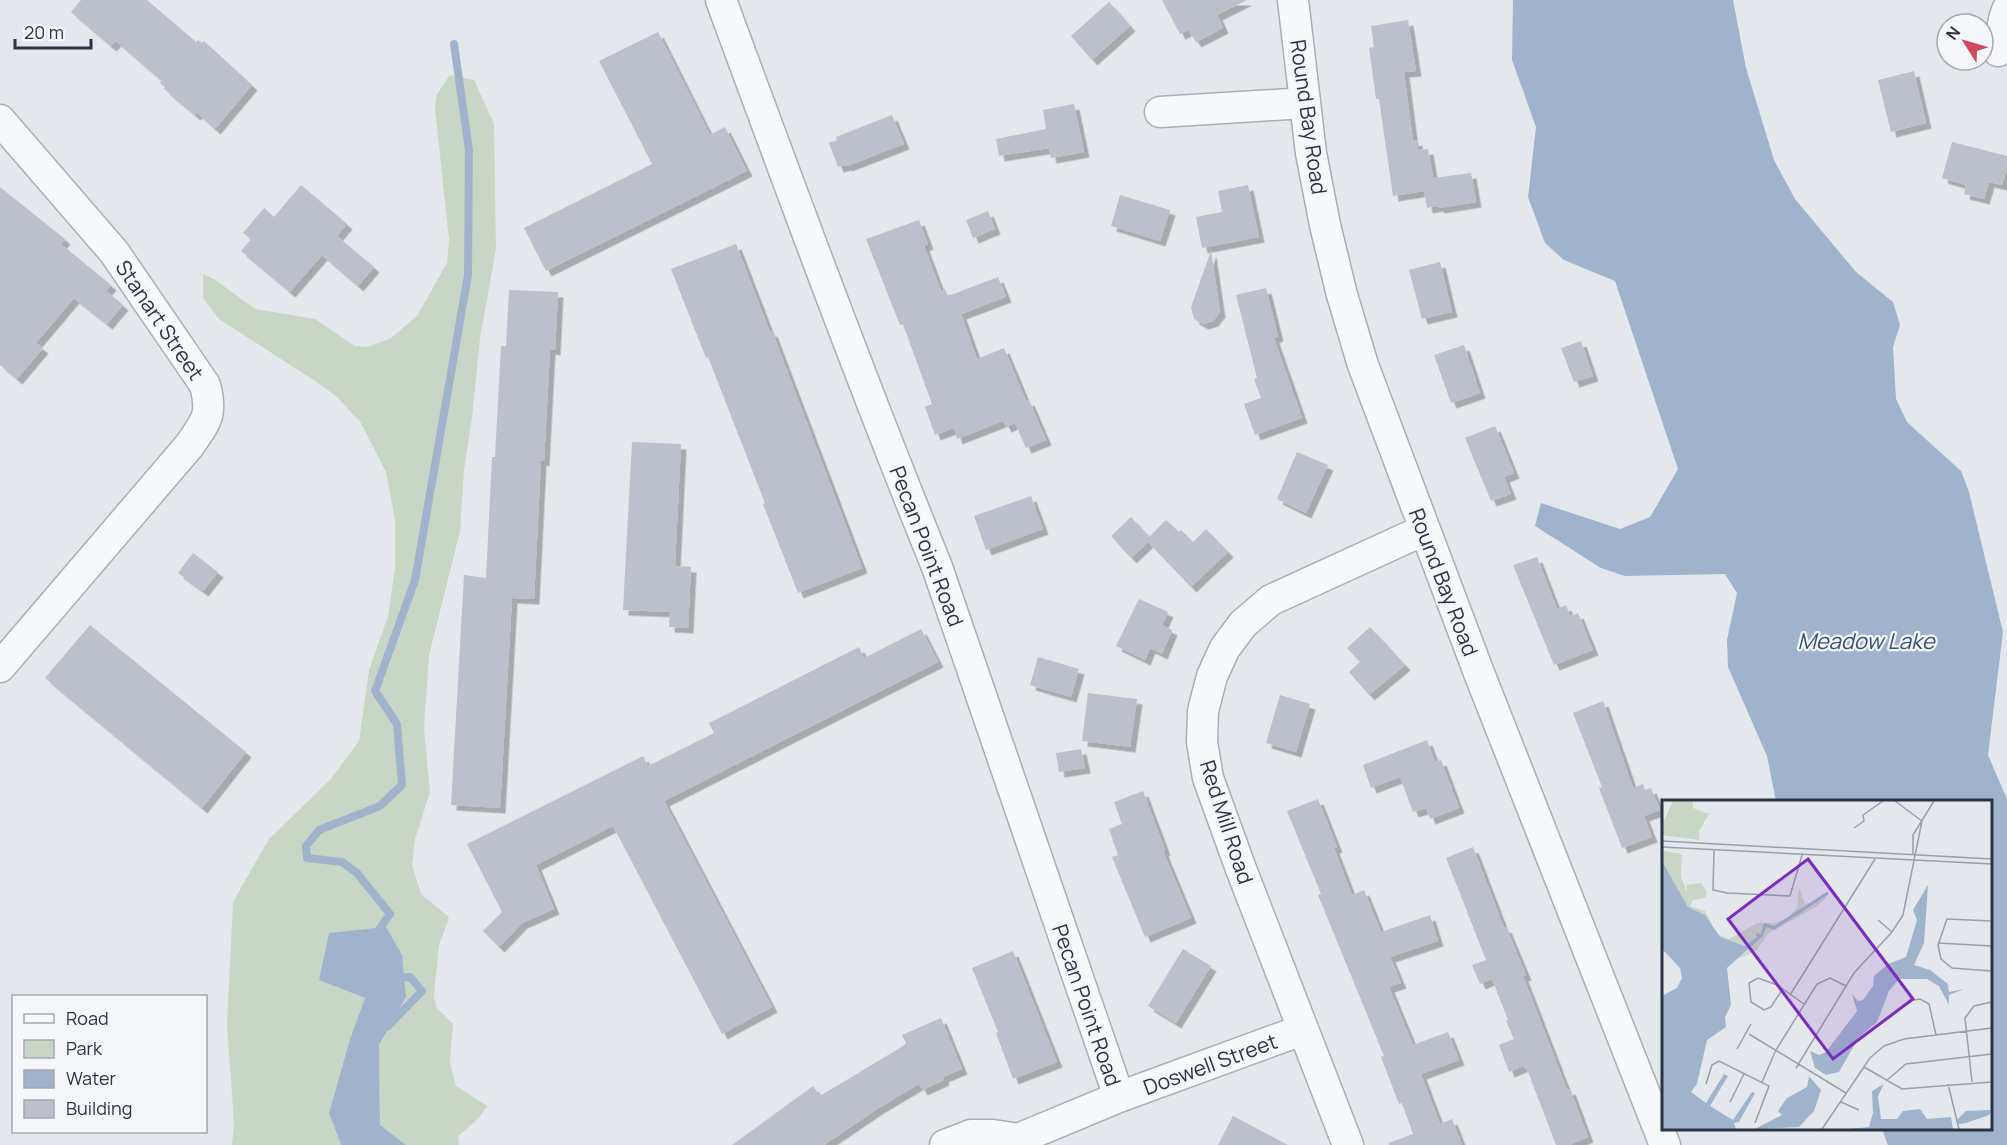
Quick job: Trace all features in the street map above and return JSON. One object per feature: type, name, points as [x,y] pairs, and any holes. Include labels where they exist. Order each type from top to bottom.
[{"type":"street","name":"Pecan Point Road","points":[[721,0],[797,207],[900,475],[938,567],[1119,1097]]},
{"type":"street","name":"Round Bay Road","points":[[1293,0],[1311,153],[1342,296],[1363,365],[1424,530],[1665,1145]]},
{"type":"street","points":[[1998,51],[2007,10]]},
{"type":"street","points":[[1160,112],[1305,102]]},
{"type":"street","name":"Stanart Street","points":[[0,120],[114,252],[205,385],[209,402],[208,419],[189,446],[0,668]]},
{"type":"street","name":"Red Mill Road","points":[[1347,1145],[1208,778],[1202,742],[1203,711],[1212,675],[1225,648],[1244,624],[1271,600],[1424,530]]},
{"type":"street","name":"Doswell Street","points":[[945,1145],[971,1135],[993,1135],[1019,1142],[1119,1097],[1302,1030]]},
{"type":"green space","points":[[450,75],[474,80],[494,124],[496,249],[480,338],[464,470],[460,531],[429,655],[424,728],[430,792],[415,839],[412,865],[421,894],[449,917],[439,945],[434,995],[436,1007],[453,1024],[450,1063],[456,1086],[487,1106],[479,1118],[458,1136],[459,1145],[406,1145],[380,1125],[379,1045],[405,997],[329,933],[320,980],[365,998],[350,1039],[329,1113],[341,1145],[232,1145],[234,1124],[227,1024],[233,902],[269,839],[330,780],[359,741],[369,670],[388,616],[395,568],[395,520],[386,472],[361,423],[336,396],[219,319],[203,298],[203,274],[214,279],[255,309],[315,319],[355,346],[366,347],[390,339],[417,316],[447,263],[449,240],[435,108],[437,94]]},
{"type":"water","name":"Meadow Lake","points":[[1513,0],[1733,0],[1746,68],[1774,160],[1795,199],[1856,272],[1893,302],[1900,325],[1893,347],[1896,399],[1907,422],[1961,471],[1969,492],[2003,632],[1988,755],[2007,799],[2007,1145],[1888,1145],[1882,1130],[1992,1130],[1992,800],[1776,800],[1767,756],[1728,667],[1727,640],[1737,593],[1725,574],[1625,576],[1601,568],[1535,526],[1541,503],[1620,529],[1650,517],[1678,469],[1615,281],[1564,260],[1545,243],[1528,197],[1536,127],[1512,60]]},
{"type":"water","points":[[386,927],[402,955],[406,997],[379,1045],[380,1125],[406,1145],[341,1145],[329,1113],[350,1039],[365,998],[319,980],[329,933]]},
{"type":"building","points":[[81,0],[147,0],[196,42],[204,41],[252,85],[215,129],[164,89],[165,87],[160,83],[162,81],[116,41],[111,46],[71,12]]},
{"type":"building","points":[[1162,0],[1247,0],[1217,15],[1223,28],[1196,42],[1188,30],[1180,34]]},
{"type":"building","points":[[1109,2],[1130,26],[1092,60],[1071,36]]},
{"type":"building","points":[[1408,20],[1416,71],[1404,72],[1413,141],[1417,140],[1418,150],[1428,149],[1433,178],[1471,173],[1476,202],[1427,208],[1424,191],[1393,196],[1369,48],[1374,47],[1371,26]]},
{"type":"building","points":[[658,32],[710,135],[725,127],[747,171],[546,271],[524,228],[652,164],[599,61]]},
{"type":"building","points":[[1914,71],[1926,123],[1891,132],[1878,80]]},
{"type":"building","points":[[1074,104],[1084,152],[1051,158],[1049,148],[999,156],[996,139],[1046,129],[1043,110]]},
{"type":"building","points":[[892,115],[904,144],[847,166],[838,167],[829,143],[837,140],[836,137]]},
{"type":"building","points":[[1952,142],[2007,156],[2007,167],[2002,185],[1989,182],[1984,199],[1964,194],[1966,185],[1942,178]]},
{"type":"building","points":[[301,185],[347,224],[337,236],[374,267],[358,286],[322,255],[290,292],[241,251],[251,239],[243,233],[264,208],[274,217]]},
{"type":"building","points":[[1248,185],[1259,237],[1202,248],[1196,217],[1222,212],[1218,191]]},
{"type":"building","points":[[0,187],[65,239],[61,244],[111,285],[106,291],[123,305],[107,324],[74,298],[36,343],[43,348],[17,379],[0,365]]},
{"type":"building","points":[[1120,195],[1170,210],[1160,241],[1111,226]]},
{"type":"building","points":[[988,211],[995,229],[973,238],[966,220]]},
{"type":"building","points":[[919,220],[928,244],[924,246],[941,291],[945,289],[948,296],[998,277],[1006,297],[961,314],[977,359],[1004,348],[1026,401],[1029,400],[1046,440],[1026,448],[1015,423],[1006,427],[1003,421],[957,439],[954,428],[935,435],[925,407],[932,404],[903,324],[900,325],[866,239]]},
{"type":"building","points":[[736,244],[770,332],[772,331],[862,568],[798,593],[708,357],[706,358],[671,269]]},
{"type":"building","points":[[1211,251],[1220,312],[1213,321],[1203,324],[1194,319],[1191,307]]},
{"type":"building","points":[[1440,262],[1452,312],[1422,319],[1409,270]]},
{"type":"building","points":[[1266,288],[1278,336],[1274,338],[1302,418],[1255,435],[1244,404],[1261,398],[1254,379],[1257,378],[1236,295]]},
{"type":"building","points":[[509,290],[558,292],[555,350],[550,349],[544,461],[541,460],[534,599],[512,598],[500,808],[451,805],[464,575],[486,578],[492,457],[495,457],[501,346],[506,346]]},
{"type":"building","points":[[1581,341],[1593,376],[1574,382],[1561,348]]},
{"type":"building","points":[[1464,345],[1480,393],[1451,403],[1434,355]]},
{"type":"building","points":[[1495,426],[1514,473],[1504,477],[1511,494],[1491,501],[1465,438]]},
{"type":"building","points":[[632,442],[681,444],[675,566],[691,567],[688,628],[669,627],[670,612],[623,610]]},
{"type":"building","points":[[1297,452],[1328,465],[1306,513],[1277,499]]},
{"type":"building","points":[[1031,496],[1043,529],[986,550],[974,516]]},
{"type":"building","points":[[1131,517],[1149,537],[1166,520],[1193,542],[1206,529],[1228,552],[1191,587],[1148,542],[1131,558],[1111,536]]},
{"type":"building","points":[[193,553],[218,572],[203,591],[178,573]]},
{"type":"building","points":[[1537,557],[1557,609],[1566,605],[1570,616],[1578,613],[1593,650],[1554,665],[1513,565]]},
{"type":"building","points":[[1139,599],[1168,612],[1162,625],[1172,630],[1162,654],[1150,648],[1145,660],[1116,646]]},
{"type":"building","points":[[90,625],[246,752],[202,808],[45,678]]},
{"type":"building","points":[[1370,627],[1405,665],[1369,695],[1349,672],[1360,662],[1347,648]]},
{"type":"building","points":[[921,629],[938,662],[664,801],[772,1007],[722,1034],[613,826],[536,865],[554,909],[522,923],[499,947],[483,931],[502,912],[467,844],[643,756],[648,766],[714,733],[709,723],[859,647],[864,658]]},
{"type":"building","points":[[1038,657],[1079,669],[1071,697],[1030,685]]},
{"type":"building","points":[[1088,693],[1137,699],[1130,747],[1082,741]]},
{"type":"building","points":[[1280,695],[1310,704],[1296,752],[1266,743]]},
{"type":"building","points":[[1603,701],[1633,788],[1643,784],[1645,790],[1651,788],[1660,810],[1644,816],[1652,837],[1622,848],[1599,788],[1602,787],[1573,713]]},
{"type":"building","points":[[1427,740],[1435,762],[1441,760],[1459,808],[1430,819],[1426,808],[1413,812],[1400,777],[1371,788],[1363,765]]},
{"type":"building","points":[[1081,749],[1085,768],[1059,772],[1056,753]]},
{"type":"building","points":[[1143,791],[1165,850],[1163,851],[1191,918],[1145,937],[1112,857],[1118,855],[1109,829],[1122,824],[1114,802]]},
{"type":"building","points":[[1318,799],[1337,847],[1334,848],[1352,895],[1364,890],[1381,932],[1430,915],[1438,941],[1390,957],[1401,983],[1389,987],[1413,1045],[1448,1032],[1459,1060],[1421,1074],[1440,1124],[1452,1119],[1462,1145],[1389,1145],[1389,1143],[1413,1134],[1402,1103],[1399,1104],[1381,1057],[1384,1056],[1318,895],[1321,894],[1287,811]]},
{"type":"building","points":[[1473,847],[1504,928],[1506,927],[1526,975],[1523,976],[1567,1090],[1570,1089],[1588,1137],[1569,1145],[1556,1145],[1527,1069],[1524,1066],[1509,1072],[1499,1045],[1514,1039],[1506,1021],[1508,1020],[1492,979],[1480,984],[1472,965],[1486,960],[1446,858]]},
{"type":"building","points":[[1183,949],[1211,966],[1176,1023],[1148,1006]]},
{"type":"building","points":[[1013,951],[1057,1062],[1013,1079],[996,1033],[998,1032],[972,968]]},
{"type":"building","points":[[941,1018],[962,1069],[943,1077],[944,1080],[922,1090],[919,1084],[824,1145],[732,1145],[813,1086],[820,1096],[903,1046],[906,1043],[902,1035]]},
{"type":"building","points":[[1233,1116],[1288,1145],[1218,1145]]},
{"type":"waterway","points":[[375,935],[390,914],[357,873],[342,862],[307,858],[306,846],[319,830],[380,806],[402,785],[397,724],[375,691],[415,580],[468,275],[469,150],[454,44]]},
{"type":"waterway","points":[[387,1027],[422,991],[410,977],[395,978]]}]
